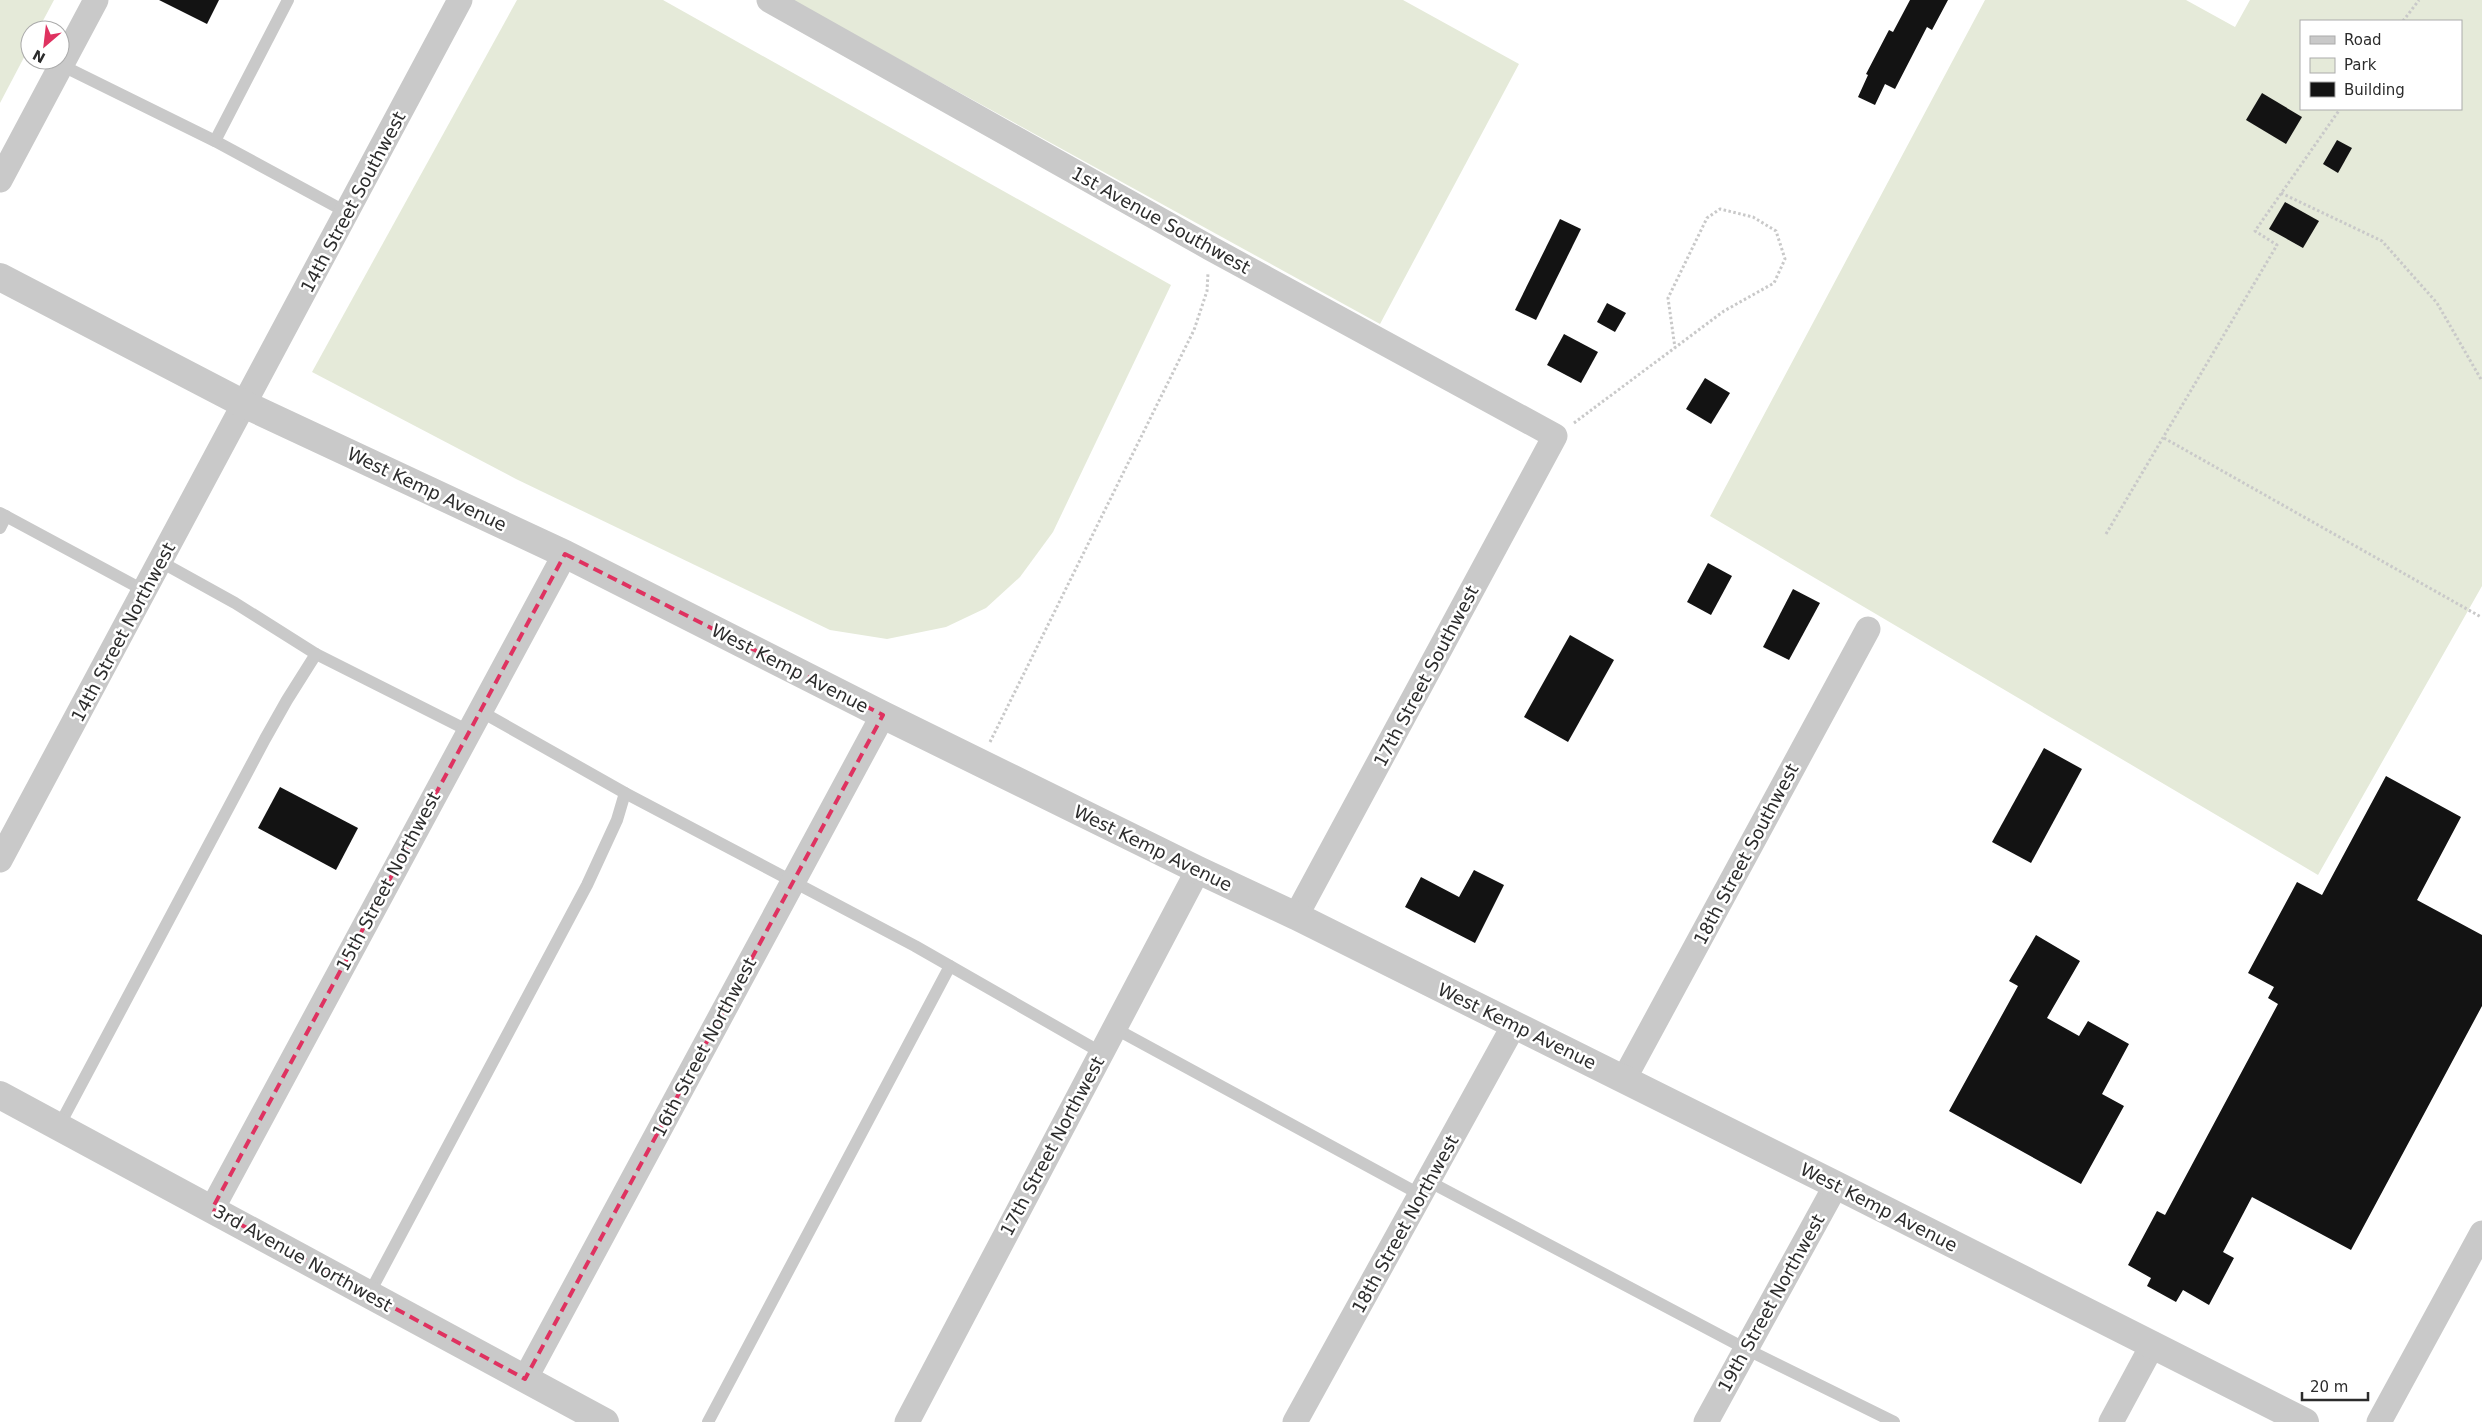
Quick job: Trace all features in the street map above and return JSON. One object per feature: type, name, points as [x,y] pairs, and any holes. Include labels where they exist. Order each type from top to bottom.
[{"type":"street","points":[[70,48],[96,0]]},
{"type":"street","name":"14th Street Southwest","points":[[244,404],[348,213],[460,0]]},
{"type":"street","name":"1st Avenue Southwest","points":[[769,0],[1210,248],[1555,436]]},
{"type":"street","points":[[0,180],[58,70]]},
{"type":"street","name":"West Kemp Avenue","points":[[0,277],[244,404],[565,554],[882,715],[1296,916],[1624,1079],[2305,1422]]},
{"type":"street","name":"14th Street Northwest","points":[[0,860],[244,404]]},
{"type":"street","name":"17th Street Southwest","points":[[1296,916],[1555,436]]},
{"type":"street","name":"15th Street Northwest","points":[[212,1208],[565,554]]},
{"type":"street","name":"18th Street Southwest","points":[[1624,1079],[1868,629]]},
{"type":"street","name":"16th Street Northwest","points":[[525,1379],[882,715]]},
{"type":"street","name":"17th Street Northwest","points":[[907,1422],[1198,870]]},
{"type":"street","name":"18th Street Northwest","points":[[1295,1422],[1514,1025]]},
{"type":"street","name":"3rd Avenue Northwest","points":[[0,1095],[605,1422]]},
{"type":"street","name":"19th Street Northwest","points":[[1706,1422],[1836,1185]]},
{"type":"street","points":[[2380,1422],[2482,1233]]},
{"type":"street","points":[[2110,1422],[2153,1344]]},
{"type":"lane","points":[[214,142],[288,0]]},
{"type":"lane","points":[[70,70],[214,142],[348,213]]},
{"type":"lane","points":[[2,519],[145,592]]},
{"type":"lane","points":[[161,562],[235,603],[316,654],[475,721],[625,793],[950,966],[1102,1053]]},
{"type":"lane","points":[[58,1126],[265,739],[316,654]]},
{"type":"lane","points":[[369,1294],[587,885],[617,820],[625,793]]},
{"type":"lane","points":[[708,1422],[950,966]]},
{"type":"lane","points":[[1114,1028],[1424,1188],[1894,1422]]},
{"type":"path","points":[[2404,20],[2419,0]]},
{"type":"path","points":[[2106,534],[2277,245],[2255,231],[2339,110]]},
{"type":"path","points":[[2280,193],[2382,241],[2437,302],[2482,382]]},
{"type":"path","points":[[1555,436],[1675,348],[1724,311],[1774,283],[1784,259],[1776,231],[1753,217],[1720,210],[1707,218],[1668,298],[1675,348]]},
{"type":"path","points":[[980,762],[1194,330],[1207,291],[1210,248]]},
{"type":"path","points":[[2164,438],[2481,618]]},
{"type":"highlighted area","points":[[565,554],[883,715],[525,1379],[212,1209]]},
{"type":"green space","points":[[0,0],[54,0],[43,20],[20,20],[20,65],[0,103]]},
{"type":"green space","points":[[517,0],[663,0],[1171,285],[1053,532],[1020,577],[986,608],[946,627],[887,639],[830,630],[516,479],[312,372]]},
{"type":"green space","points":[[791,0],[1403,0],[1519,64],[1380,324]]},
{"type":"green space","points":[[1985,0],[2186,0],[2235,27],[2250,0],[2482,0],[2482,586],[2318,875],[1710,516]]},
{"type":"building","points":[[159,0],[219,0],[207,24]]},
{"type":"building","points":[[1910,0],[1948,0],[1932,30],[1927,27],[1895,89],[1885,84],[1875,105],[1858,97],[1868,75],[1866,74],[1889,30],[1893,32]]},
{"type":"building","points":[[2262,93],[2302,117],[2286,144],[2246,120]]},
{"type":"building","points":[[2337,140],[2352,148],[2338,173],[2323,164]]},
{"type":"building","points":[[2285,202],[2319,221],[2303,248],[2269,229]]},
{"type":"building","points":[[1560,219],[1581,229],[1536,320],[1515,310]]},
{"type":"building","points":[[1607,303],[1626,313],[1615,332],[1597,322]]},
{"type":"building","points":[[1564,334],[1598,352],[1581,383],[1547,365]]},
{"type":"building","points":[[1705,378],[1730,393],[1711,424],[1686,409]]},
{"type":"building","points":[[1708,563],[1732,576],[1711,615],[1687,602]]},
{"type":"building","points":[[1793,589],[1820,603],[1789,660],[1763,647]]},
{"type":"building","points":[[1570,635],[1614,660],[1568,742],[1524,717]]},
{"type":"building","points":[[2044,748],[2082,769],[2031,863],[1992,842]]},
{"type":"building","points":[[2386,776],[2461,817],[2417,900],[2482,935],[2482,1006],[2351,1250],[2252,1197],[2223,1252],[2234,1258],[2209,1305],[2183,1290],[2176,1302],[2147,1286],[2151,1278],[2128,1265],[2157,1211],[2165,1215],[2278,1004],[2268,998],[2274,987],[2248,973],[2297,882],[2322,895]]},
{"type":"building","points":[[280,787],[358,828],[336,870],[258,828]]},
{"type":"building","points":[[1474,870],[1504,885],[1475,943],[1405,907],[1421,877],[1459,897]]},
{"type":"building","points":[[2036,935],[2080,961],[2047,1018],[2079,1036],[2088,1021],[2129,1044],[2102,1094],[2124,1106],[2081,1184],[1949,1111],[2018,986],[2009,981]]}]
